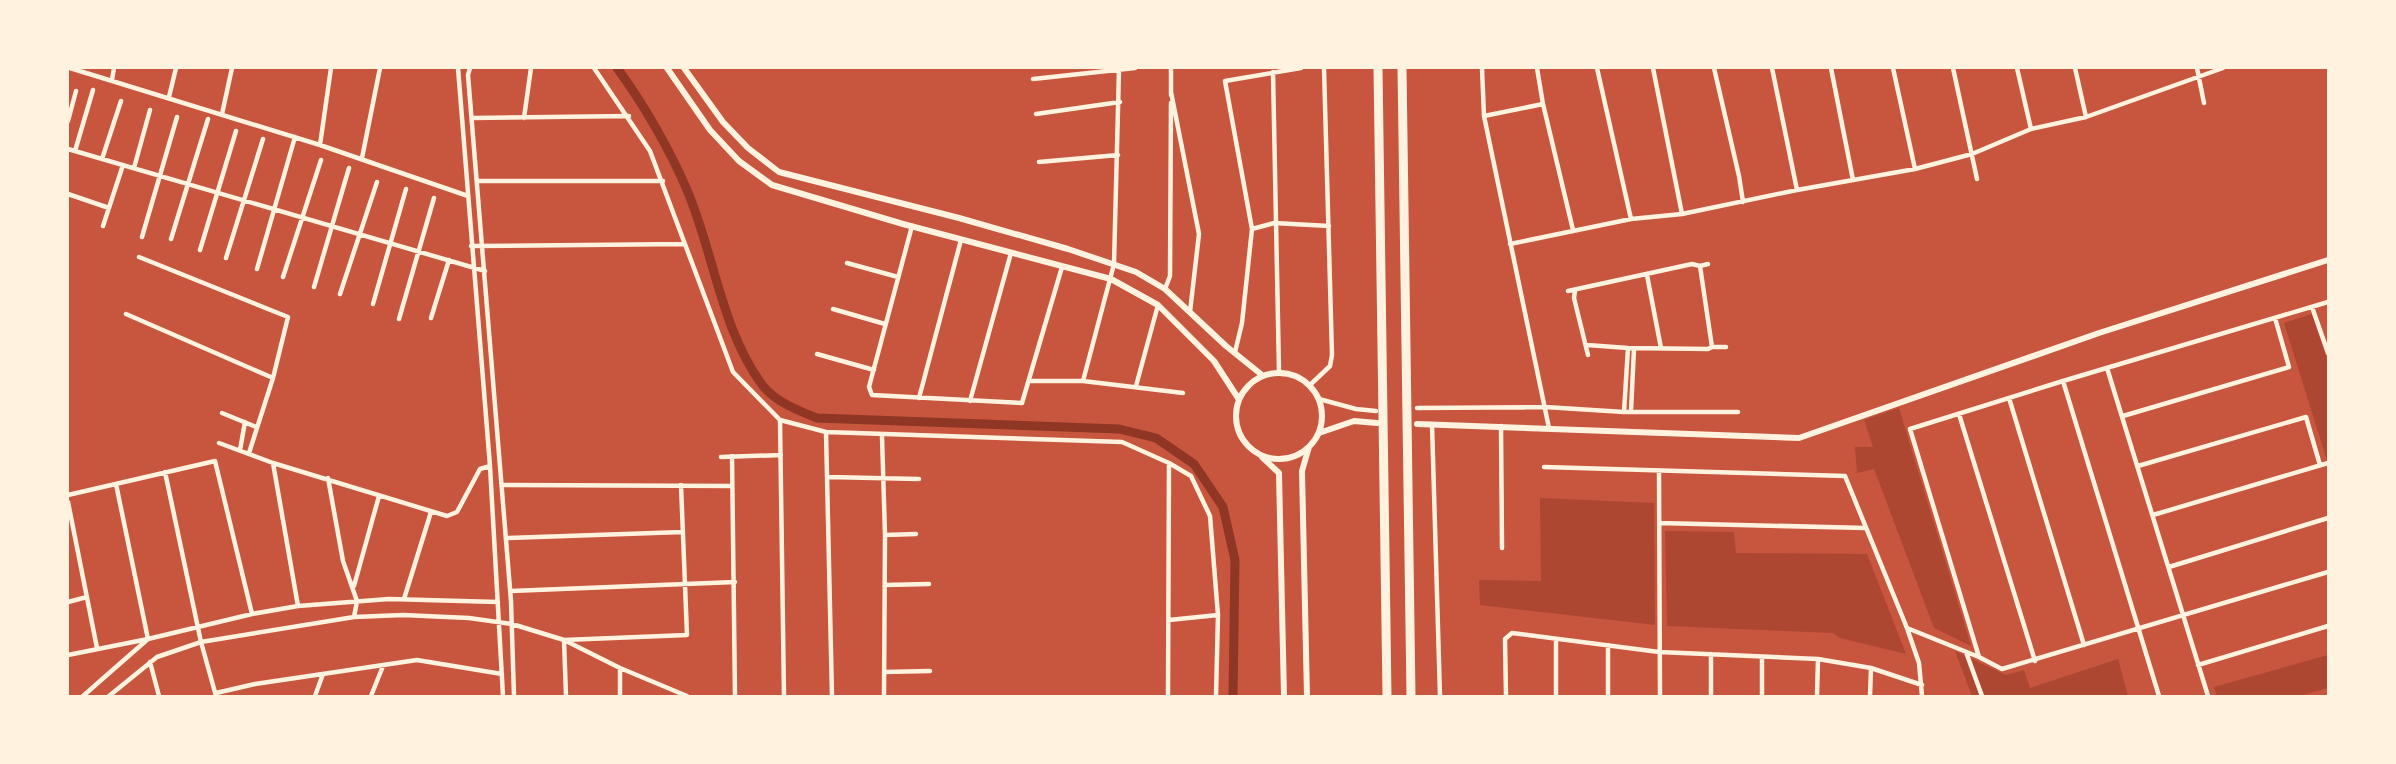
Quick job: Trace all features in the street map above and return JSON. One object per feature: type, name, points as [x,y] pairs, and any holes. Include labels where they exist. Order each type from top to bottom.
[{"type":"highway","points":[[1378,68],[1387,696]]},
{"type":"highway","points":[[1402,68],[1411,696]]},
{"type":"street","points":[[70,68],[362,158],[468,196]]},
{"type":"street","points":[[112,80],[114,68]]},
{"type":"street","points":[[170,98],[176,68]]},
{"type":"street","points":[[222,114],[232,68]]},
{"type":"street","points":[[320,145],[331,68]]},
{"type":"street","points":[[362,158],[380,68]]},
{"type":"street","points":[[459,68],[471,246],[490,466],[503,696]]},
{"type":"street","points":[[470,68],[468,75],[511,591],[514,696]]},
{"type":"street","points":[[524,118],[531,68]]},
{"type":"street","points":[[594,68],[650,151],[733,372],[780,420],[826,432],[882,436],[1122,442],[1169,463],[1191,476],[1210,516],[1218,615],[1216,696]]},
{"type":"street","points":[[667,68],[710,130],[739,161],[772,185],[961,240],[1112,279],[1158,305],[1214,360],[1238,398]]},
{"type":"street","points":[[684,68],[723,122],[748,147],[780,172],[970,221],[1136,272],[1165,289],[1262,375]]},
{"type":"street","points":[[1053,68],[1054,76]]},
{"type":"street","points":[[1033,79],[1135,68]]},
{"type":"street","points":[[1165,289],[1170,276],[1171,68]]},
{"type":"street","points":[[1235,352],[1242,323],[1251,229],[1225,81],[1301,68]]},
{"type":"street","points":[[1310,385],[1330,366],[1332,355],[1324,68]]},
{"type":"street","points":[[1484,68],[1482,78],[1484,116],[1549,428]]},
{"type":"street","points":[[1537,68],[1573,230]]},
{"type":"street","points":[[1597,68],[1631,219]]},
{"type":"street","points":[[1653,68],[1683,214]]},
{"type":"street","points":[[1714,68],[1743,202]]},
{"type":"street","points":[[1772,68],[1797,190]]},
{"type":"street","points":[[1831,68],[1853,180]]},
{"type":"street","points":[[1893,68],[1915,169]]},
{"type":"street","points":[[1953,68],[1977,178]]},
{"type":"street","points":[[2017,68],[2031,129]]},
{"type":"street","points":[[2075,68],[2086,117]]},
{"type":"street","points":[[2197,68],[2204,103]]},
{"type":"street","points":[[1510,244],[1631,219],[1683,214],[1797,190],[1915,169],[1972,154],[2031,129],[2086,117],[2223,68]]},
{"type":"street","points":[[1083,381],[1112,279],[1114,264],[1120,102],[1119,70]]},
{"type":"street","points":[[1273,72],[1279,371]]},
{"type":"street","points":[[75,151],[93,90]]},
{"type":"street","points":[[68,121],[76,91]]},
{"type":"street","points":[[1171,92],[1199,234],[1190,312]]},
{"type":"street","points":[[102,159],[121,101]]},
{"type":"street","points":[[1036,114],[1120,102]]},
{"type":"street","points":[[1484,116],[1544,104]]},
{"type":"street","points":[[134,168],[150,110]]},
{"type":"street","points":[[473,118],[628,116]]},
{"type":"street","points":[[142,237],[177,117]]},
{"type":"street","points":[[171,239],[208,119]]},
{"type":"street","points":[[200,250],[236,131]]},
{"type":"street","points":[[257,269],[295,137]]},
{"type":"street","points":[[226,258],[263,138]]},
{"type":"street","points":[[68,150],[485,271]]},
{"type":"street","points":[[1039,162],[1118,155]]},
{"type":"street","points":[[283,277],[321,160]]},
{"type":"street","points":[[103,226],[123,165]]},
{"type":"street","points":[[314,287],[349,168]]},
{"type":"street","points":[[478,180],[663,182]]},
{"type":"street","points":[[340,294],[377,182]]},
{"type":"street","points":[[373,304],[406,189]]},
{"type":"street","points":[[68,194],[109,208]]},
{"type":"street","points":[[399,319],[434,198]]},
{"type":"street","points":[[1251,229],[1275,222],[1329,226]]},
{"type":"street","points":[[912,226],[869,387],[872,394],[1022,403],[1062,267]]},
{"type":"street","points":[[919,398],[961,240]]},
{"type":"street","points":[[471,246],[684,244]]},
{"type":"street","points":[[970,401],[1011,253]]},
{"type":"street","points":[[139,257],[288,317],[273,378],[249,453]]},
{"type":"street","points":[[431,318],[449,260]]},
{"type":"street","points":[[1417,424],[1799,438],[2100,333],[2328,260]]},
{"type":"street","points":[[847,263],[898,277]]},
{"type":"street","points":[[1588,355],[1572,291],[1692,264],[1700,266],[1708,264]]},
{"type":"street","points":[[1700,266],[1712,346]]},
{"type":"street","points":[[1647,275],[1661,348]]},
{"type":"street","points":[[1979,657],[1911,429],[2328,302]]},
{"type":"street","points":[[1136,386],[1158,305]]},
{"type":"street","points":[[2312,307],[2328,353]]},
{"type":"street","points":[[833,309],[885,324]]},
{"type":"street","points":[[126,314],[273,378]]},
{"type":"street","points":[[2123,416],[2289,367],[2275,318]]},
{"type":"street","points":[[1587,345],[1631,349],[1726,347]]},
{"type":"street","points":[[1624,412],[1631,349]]},
{"type":"street","points":[[1631,349],[1631,411]]},
{"type":"street","points":[[817,354],[874,370]]},
{"type":"street","points":[[482,357],[492,357]]},
{"type":"street","points":[[2107,368],[2208,696]]},
{"type":"street","points":[[1284,696],[1279,473],[1261,456],[1247,447],[1238,432],[1235,415],[1238,398],[1248,384],[1262,375],[1279,371],[1296,375],[1310,385],[1319,399],[1323,416],[1319,433],[1309,447],[1302,471],[1307,696]]},
{"type":"street","points":[[1030,381],[1083,381],[1183,393]]},
{"type":"street","points":[[2063,381],[2140,627],[2159,696]]},
{"type":"street","points":[[2009,398],[2084,645]]},
{"type":"street","points":[[1319,399],[1356,409],[1376,411]]},
{"type":"street","points":[[1417,408],[1545,407],[1624,412],[1738,412]]},
{"type":"street","points":[[222,413],[256,427]]},
{"type":"street","points":[[1959,414],[2035,661]]},
{"type":"street","points":[[2138,466],[2306,417],[2320,465]]},
{"type":"street","points":[[780,420],[784,696]]},
{"type":"street","points":[[1319,433],[1354,421],[1377,423]]},
{"type":"street","points":[[240,450],[245,422]]},
{"type":"street","points":[[1432,424],[1440,696]]},
{"type":"street","points":[[1501,426],[1502,548]]},
{"type":"street","points":[[826,432],[833,696]]},
{"type":"street","points":[[882,436],[885,535],[884,696]]},
{"type":"street","points":[[219,443],[273,463],[447,516],[457,512],[480,469],[490,466]]},
{"type":"street","points":[[1261,456],[1278,460],[1295,456],[1309,447]]},
{"type":"street","points":[[721,457],[781,455]]},
{"type":"street","points":[[732,456],[735,696]]},
{"type":"street","points":[[68,495],[215,461],[252,614]]},
{"type":"street","points":[[273,463],[298,606]]},
{"type":"street","points":[[1168,696],[1169,463]]},
{"type":"street","points":[[2153,516],[2328,463]]},
{"type":"street","points":[[1544,467],[1845,476],[1907,628],[1919,663],[1922,696]]},
{"type":"street","points":[[1659,471],[1660,696]]},
{"type":"street","points":[[165,472],[201,642],[216,695],[255,684],[417,660],[501,674]]},
{"type":"street","points":[[828,477],[919,479]]},
{"type":"street","points":[[328,478],[343,561],[357,601],[354,617]]},
{"type":"street","points":[[116,484],[148,639]]},
{"type":"street","points":[[503,484],[732,486]]},
{"type":"street","points":[[564,640],[687,634],[681,485]]},
{"type":"street","points":[[354,587],[379,496]]},
{"type":"street","points":[[68,502],[97,648]]},
{"type":"street","points":[[404,599],[430,512]]},
{"type":"street","points":[[2169,567],[2328,518]]},
{"type":"street","points":[[1659,523],[1866,528]]},
{"type":"street","points":[[507,538],[683,532]]},
{"type":"street","points":[[885,535],[916,534]]},
{"type":"street","points":[[1907,628],[1979,657],[2002,669],[2328,572]]},
{"type":"street","points":[[511,591],[608,585],[735,582]]},
{"type":"street","points":[[885,585],[928,584]]},
{"type":"street","points":[[68,602],[87,597]]},
{"type":"street","points":[[68,655],[298,606],[404,599],[498,602]]},
{"type":"street","points":[[110,696],[150,662],[167,653],[201,642],[354,617],[403,615],[499,621],[512,624],[564,640],[671,694],[687,696]]},
{"type":"street","points":[[1169,621],[1218,615]]},
{"type":"street","points":[[2199,664],[2328,626]]},
{"type":"street","points":[[1506,696],[1505,639],[1512,633],[1556,641],[1659,652],[1818,659],[1871,668],[1922,685]]},
{"type":"street","points":[[83,696],[148,639]]},
{"type":"street","points":[[564,640],[566,696]]},
{"type":"street","points":[[1556,641],[1556,696]]},
{"type":"street","points":[[1608,645],[1608,696]]},
{"type":"street","points":[[1966,652],[1982,696]]},
{"type":"street","points":[[1711,654],[1711,696]]},
{"type":"street","points":[[1762,658],[1762,696]]},
{"type":"street","points":[[1817,696],[1818,659]]},
{"type":"street","points":[[150,662],[159,696]]},
{"type":"street","points":[[371,696],[383,666]]},
{"type":"street","points":[[620,668],[620,696]]},
{"type":"street","points":[[1870,696],[1871,668]]},
{"type":"street","points":[[884,672],[930,671]]},
{"type":"street","points":[[315,696],[323,674]]},
{"type":"shaded area","points":[[2312,314],[2328,362],[2328,464],[2284,323]]},
{"type":"shaded area","points":[[1899,408],[1971,646],[1934,628],[1874,469],[1857,473],[1855,447],[1873,447],[1864,420]]},
{"type":"shaded area","points":[[1540,498],[1654,503],[1655,625],[1480,605],[1479,580],[1541,581]]},
{"type":"shaded area","points":[[1665,531],[1734,532],[1736,553],[1867,554],[1906,654],[1840,638],[1833,633],[1667,626]]},
{"type":"shaded area","points":[[1955,651],[2006,675],[2024,670],[2030,688],[2118,659],[2128,696],[1972,696]]},
{"type":"shaded area","points":[[2328,655],[2328,688],[2299,696],[2217,696],[2214,687]]},
{"type":"waterway","points":[[617,68],[646,111],[680,175],[696,214],[737,341],[763,386],[774,397],[817,418],[1119,429],[1156,438],[1194,464],[1223,507],[1235,560],[1233,696]]}]
